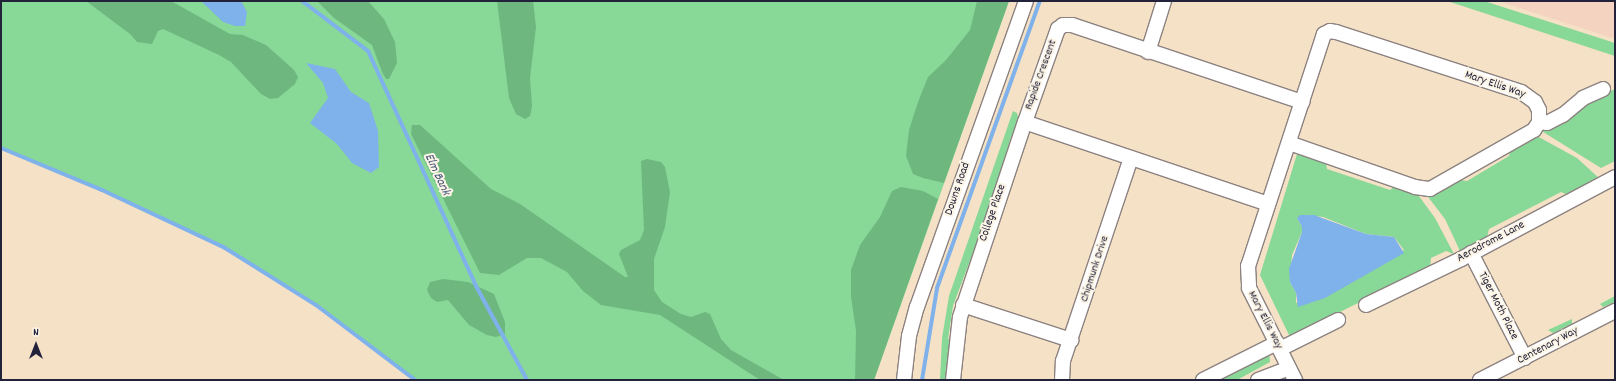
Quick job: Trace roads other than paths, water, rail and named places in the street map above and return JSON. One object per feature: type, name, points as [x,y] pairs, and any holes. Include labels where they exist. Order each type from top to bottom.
[{"type":"street","name":"Downs Road","points":[[904,380],[909,336],[917,307],[1026,1]]},
{"type":"street","points":[[1148,52],[1164,1]]},
{"type":"street","name":"Rapide Crescent","points":[[1268,204],[1024,122],[1058,29],[1063,25],[1072,25],[1148,52],[1302,102]]},
{"type":"street","name":"Mary Ellis Way","points":[[1292,374],[1248,288],[1247,276],[1248,266],[1324,34],[1330,31],[1522,92],[1538,106],[1539,122]]},
{"type":"street","points":[[1289,143],[1415,187],[1430,189],[1534,130],[1539,122],[1547,123],[1563,115],[1584,98],[1603,88]]},
{"type":"street","name":"College Place","points":[[953,380],[955,345],[963,306],[1024,122]]},
{"type":"street","name":"Chipmunk Drive","points":[[1062,380],[1064,361],[1131,158]]},
{"type":"street","name":"Aerodrome Lane","points":[[1366,305],[1471,253],[1615,177]]},
{"type":"street","name":"Tiger Moth Place","points":[[1471,253],[1525,358]]},
{"type":"street","points":[[963,306],[1071,340]]},
{"type":"street","name":"Centenary Way","points":[[1480,380],[1615,311]]},
{"type":"street","points":[[1203,380],[1338,320]]},
{"type":"street","points":[[1258,380],[1292,374]]},
{"type":"water","points":[[201,1],[241,1],[247,12],[245,26],[235,26],[223,22]]},
{"type":"water","points":[[306,63],[335,69],[351,92],[369,103],[378,131],[379,167],[371,173],[352,163],[337,144],[310,123],[328,98],[323,83]]},
{"type":"water","points":[[1300,215],[1314,215],[1366,234],[1394,237],[1404,253],[1325,298],[1298,307],[1296,293],[1290,282],[1289,269],[1302,232],[1302,227],[1297,218]]},
{"type":"waterway","name":"Elm Bank","points":[[302,1],[368,51],[476,286],[527,380]]},
{"type":"waterway","points":[[922,380],[937,288],[1040,1]]},
{"type":"waterway","points":[[1,148],[102,190],[225,248],[316,305],[415,380]]}]
